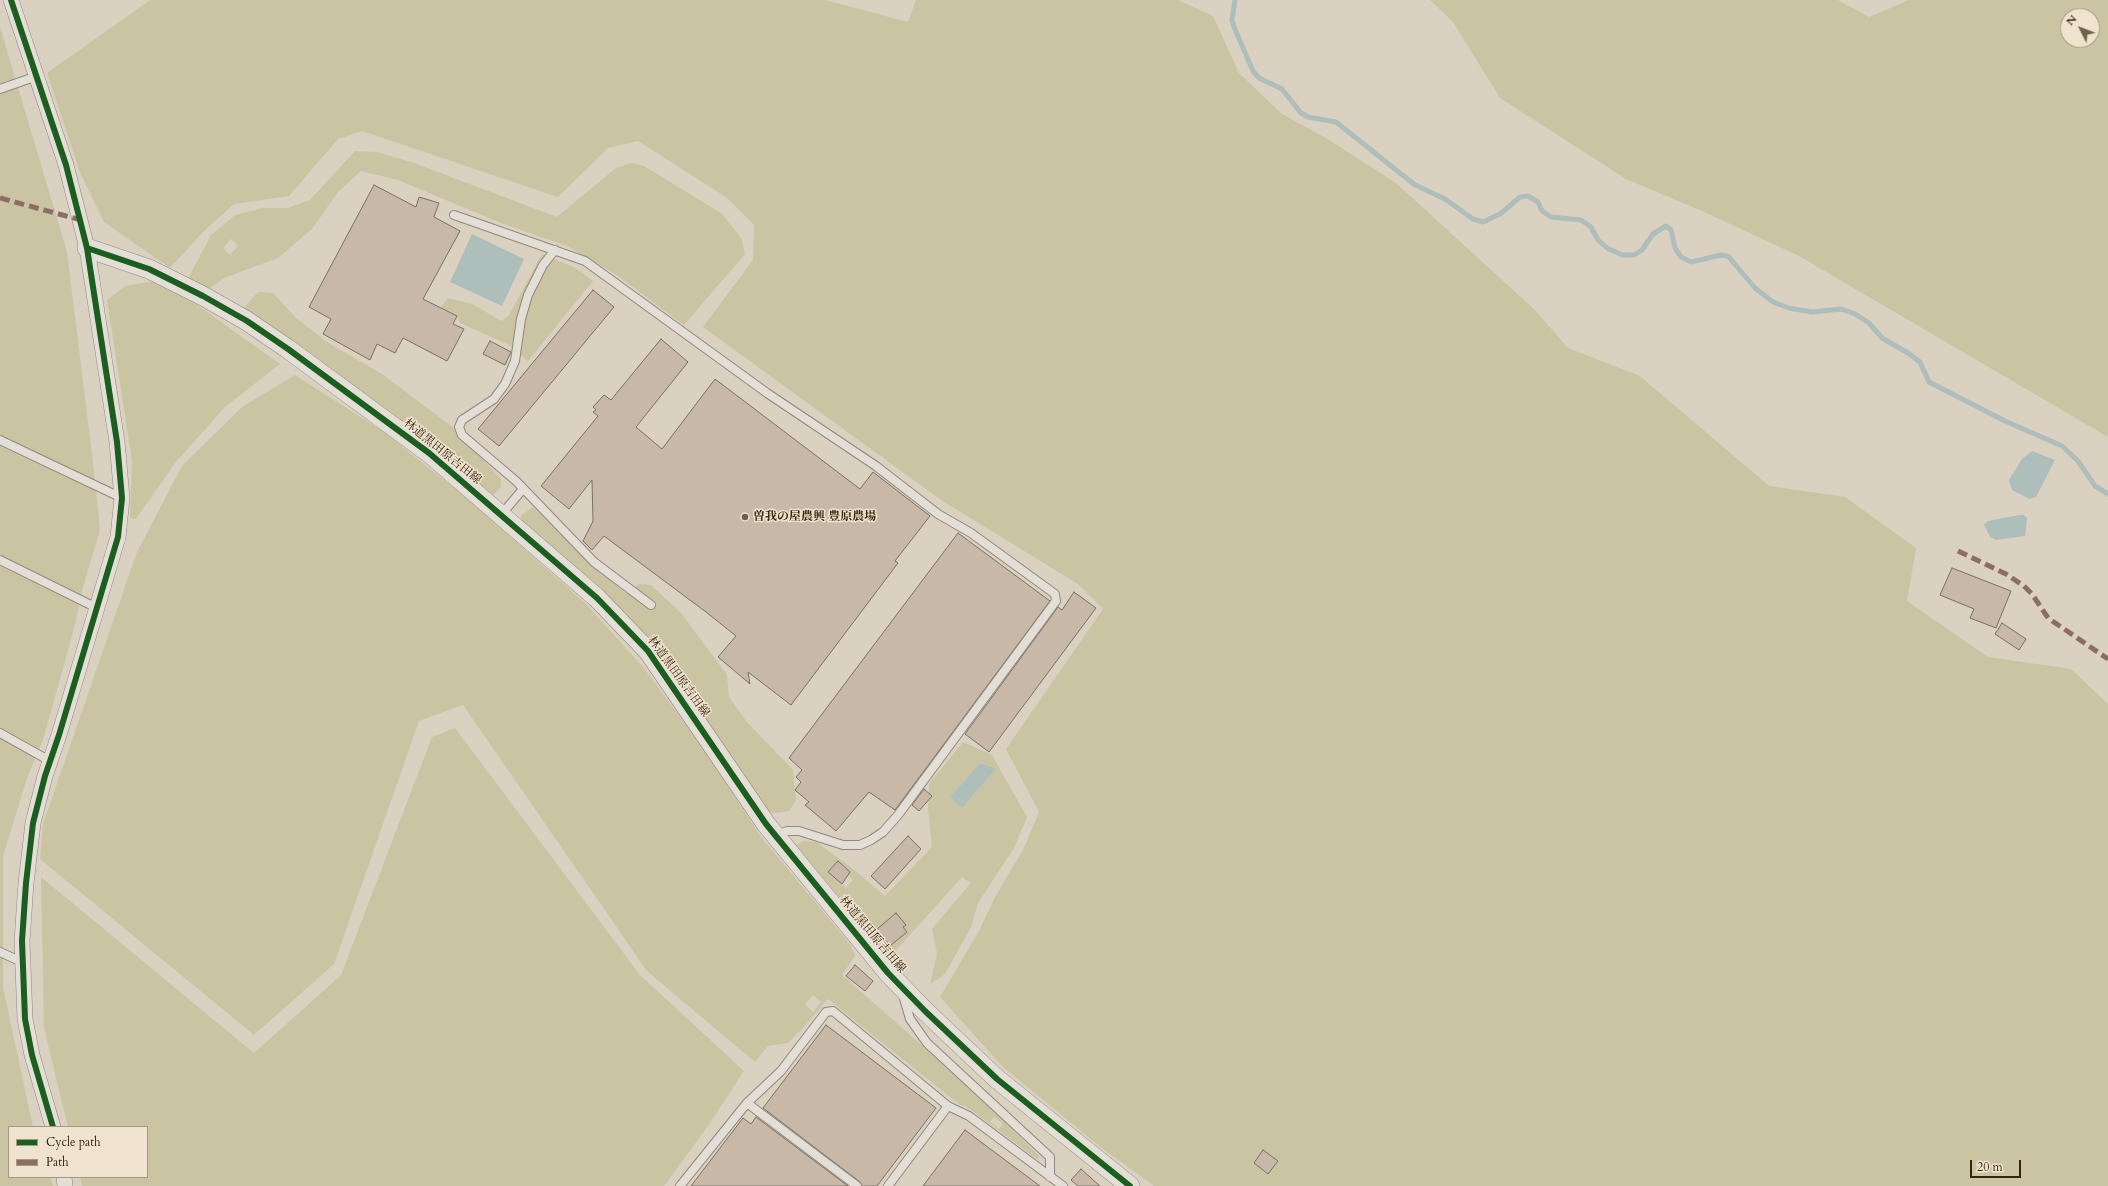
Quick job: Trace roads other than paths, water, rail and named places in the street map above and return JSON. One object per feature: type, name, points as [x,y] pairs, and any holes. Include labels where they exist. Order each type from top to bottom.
[{"type":"street","points":[[11,0],[66,165],[87,248],[117,442],[122,498],[118,537],[50,761],[33,823],[26,884],[22,962],[25,1019],[32,1055],[53,1126]]},
{"type":"street","name":"林道黒田原吉田線","points":[[87,248],[149,269],[203,296],[247,321],[288,349],[429,453],[597,598],[648,651],[775,836],[900,985],[997,1079],[1130,1186]]},
{"type":"lane","points":[[0,89],[37,76]]},
{"type":"lane","points":[[454,215],[585,261],[767,393],[876,466],[938,514],[971,533],[1055,594],[1056,601],[898,815],[883,832],[860,845],[843,845],[799,831],[786,831],[775,836]]},
{"type":"lane","points":[[555,250],[543,265],[528,295],[521,319],[515,362],[505,384],[494,399],[462,420],[459,427],[462,434],[523,489],[594,562],[651,606]]},
{"type":"lane","points":[[0,440],[122,498]]},
{"type":"lane","points":[[501,515],[523,489]]},
{"type":"lane","points":[[0,560],[97,608]]},
{"type":"lane","points":[[0,733],[50,761]]},
{"type":"lane","points":[[0,952],[22,962]]},
{"type":"lane","points":[[900,985],[910,1019],[928,1043],[1050,1157],[1050,1177]]},
{"type":"lane","points":[[680,1186],[747,1103],[781,1072],[826,1012],[833,1011],[948,1106],[969,1116],[1063,1186]]},
{"type":"lane","points":[[747,1103],[857,1186]]},
{"type":"lane","points":[[888,1186],[948,1106]]},
{"type":"waterway","points":[[1235,0],[1232,20],[1234,27],[1253,71],[1259,78],[1282,89],[1301,113],[1308,117],[1336,122],[1415,185],[1445,199],[1473,219],[1483,222],[1500,214],[1520,197],[1528,196],[1538,202],[1542,211],[1551,217],[1581,220],[1591,227],[1598,240],[1607,248],[1622,255],[1634,255],[1642,250],[1653,234],[1666,226],[1671,230],[1675,248],[1681,257],[1691,262],[1721,255],[1728,256],[1755,288],[1773,302],[1789,308],[1812,312],[1841,309],[1855,314],[1869,323],[1882,338],[1908,353],[1920,362],[1929,382],[2005,421],[2062,446],[2078,461],[2095,486],[2108,494]]},
{"type":"place","name":"曽我の屋農興 豊原農場","points":[[745,517]]}]
